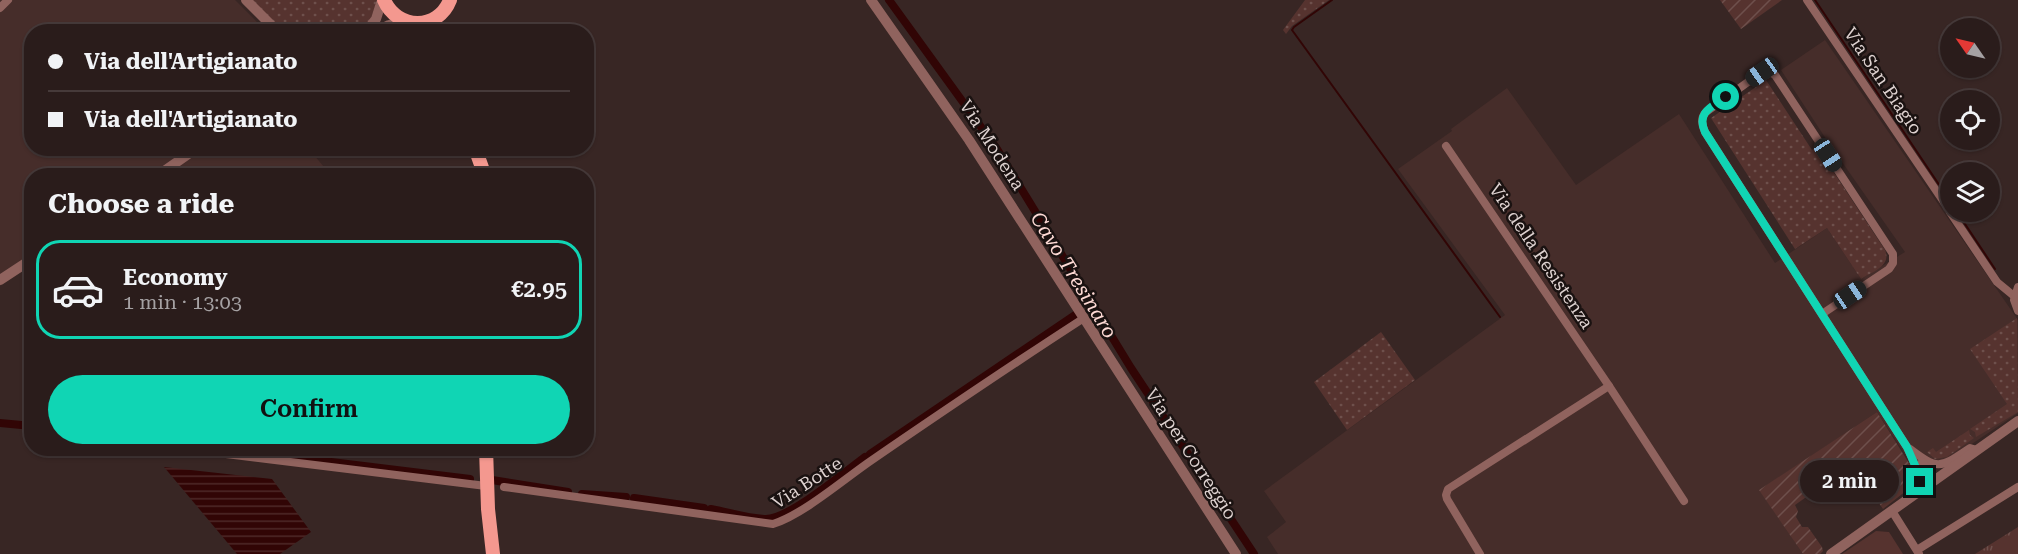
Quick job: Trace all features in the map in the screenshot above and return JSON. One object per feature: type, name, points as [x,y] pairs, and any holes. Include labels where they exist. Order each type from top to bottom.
[{"type":"main road","points":[[383,0],[391,11],[410,24]]},
{"type":"main road","points":[[416,24],[431,20],[446,6]]},
{"type":"main road","points":[[440,24],[446,6]]},
{"type":"main road","points":[[486,456],[486,486],[493,554]]},
{"type":"street","points":[[0,8],[8,0]]},
{"type":"street","points":[[246,0],[270,24]]},
{"type":"street","points":[[372,24],[383,0]]},
{"type":"street","name":"Via Modena","points":[[871,0],[963,130],[1118,371]]},
{"type":"street","name":"Via San Biagio","points":[[1807,0],[1940,196]]},
{"type":"street","points":[[1822,314],[1889,269],[1893,264],[1893,254],[1775,75],[1762,72],[1706,112],[1701,120],[1703,127],[1822,314],[1907,447],[1918,472],[1920,482],[1917,492]]},
{"type":"street","name":"Via della Resistenza","points":[[1446,146],[1684,501]]},
{"type":"street","points":[[168,168],[186,156]]},
{"type":"street","name":"Via San Biagio","points":[[1957,222],[1997,282],[2014,296]]},
{"type":"street","points":[[0,280],[24,265]]},
{"type":"street","points":[[2018,287],[2014,296],[2018,311]]},
{"type":"street","name":"Via Botte","points":[[504,487],[772,524],[811,502],[954,403],[1084,318]]},
{"type":"street","name":"Via per Correggio","points":[[1118,371],[1236,554]]},
{"type":"street","points":[[1480,554],[1447,499],[1448,489],[1609,386]]},
{"type":"street","points":[[1831,554],[2018,421]]},
{"type":"street","points":[[1907,447],[1929,463],[1940,465],[1946,464],[1970,448],[1977,450]]},
{"type":"street","points":[[1907,447],[1930,471],[1933,481]]},
{"type":"street","points":[[242,456],[486,486]]},
{"type":"street","points":[[1892,511],[1918,552],[2018,487]]},
{"type":"shaded area","points":[[0,0],[235,0],[259,24],[24,24],[24,156],[315,156],[325,168],[24,168],[24,270],[0,286]]},
{"type":"shaded area","points":[[1825,40],[1940,207],[1940,222],[1950,222],[2018,320],[2018,413],[1921,478],[1877,412],[1760,490],[1803,554],[1278,554],[1267,537],[1286,522],[1264,491],[1505,315],[1398,169],[1507,88],[1576,185],[1679,114],[1775,263],[1827,228],[1861,279],[1905,252],[1781,70]]},
{"type":"shaded area","points":[[164,467],[272,479],[311,532],[280,554],[237,554]]},
{"type":"green space","points":[[252,0],[376,0],[368,24],[276,24]]},
{"type":"green space","points":[[1305,0],[1329,0],[1292,26],[1286,34],[1283,30]]},
{"type":"green space","points":[[1720,0],[1782,0],[1741,29]]},
{"type":"green space","points":[[1766,80],[1812,150],[1817,147],[1885,250],[1886,260],[1883,264],[1861,279],[1827,228],[1795,249],[1711,118]]},
{"type":"green space","points":[[2017,318],[2018,412],[1976,437],[1975,432],[1970,429],[2007,404],[1970,349]]},
{"type":"green space","points":[[1381,332],[1415,380],[1347,430],[1314,382]]},
{"type":"green space","points":[[1877,412],[1912,468],[1914,474],[1911,487],[1883,509],[1861,477],[1849,486],[1840,473],[1795,505],[1798,511],[1796,517],[1802,527],[1808,527],[1823,551],[1820,554],[1803,554],[1759,490]]},
{"type":"green space","points":[[1969,430],[1970,435],[1974,438],[1947,457],[1935,459],[1927,452],[1933,448],[1936,452]]},
{"type":"green space","points":[[2018,527],[2018,554],[1975,554]]},
{"type":"green space","points":[[1876,531],[1889,532],[1903,554],[1842,554]]},
{"type":"waterway","name":"Cavo Tresinaro","points":[[889,0],[997,149],[1131,368],[1254,554]]},
{"type":"waterway","points":[[1332,0],[1292,30],[1500,317]]},
{"type":"waterway","points":[[1815,0],[1940,186]]},
{"type":"waterway","points":[[1964,222],[1995,269]]},
{"type":"waterway","points":[[870,454],[1075,315]]},
{"type":"waterway","points":[[0,423],[24,425]]},
{"type":"waterway","points":[[283,456],[470,479]]},
{"type":"waterway","points":[[711,509],[753,518],[776,517],[817,494],[865,457]]},
{"type":"waterway","points":[[492,480],[568,492]]},
{"type":"waterway","points":[[582,494],[626,497]]},
{"type":"waterway","points":[[634,498],[704,508]]},
{"type":"route","points":[[1726,97],[1703,115],[1701,120],[1705,132],[1907,447],[1920,482]]}]
